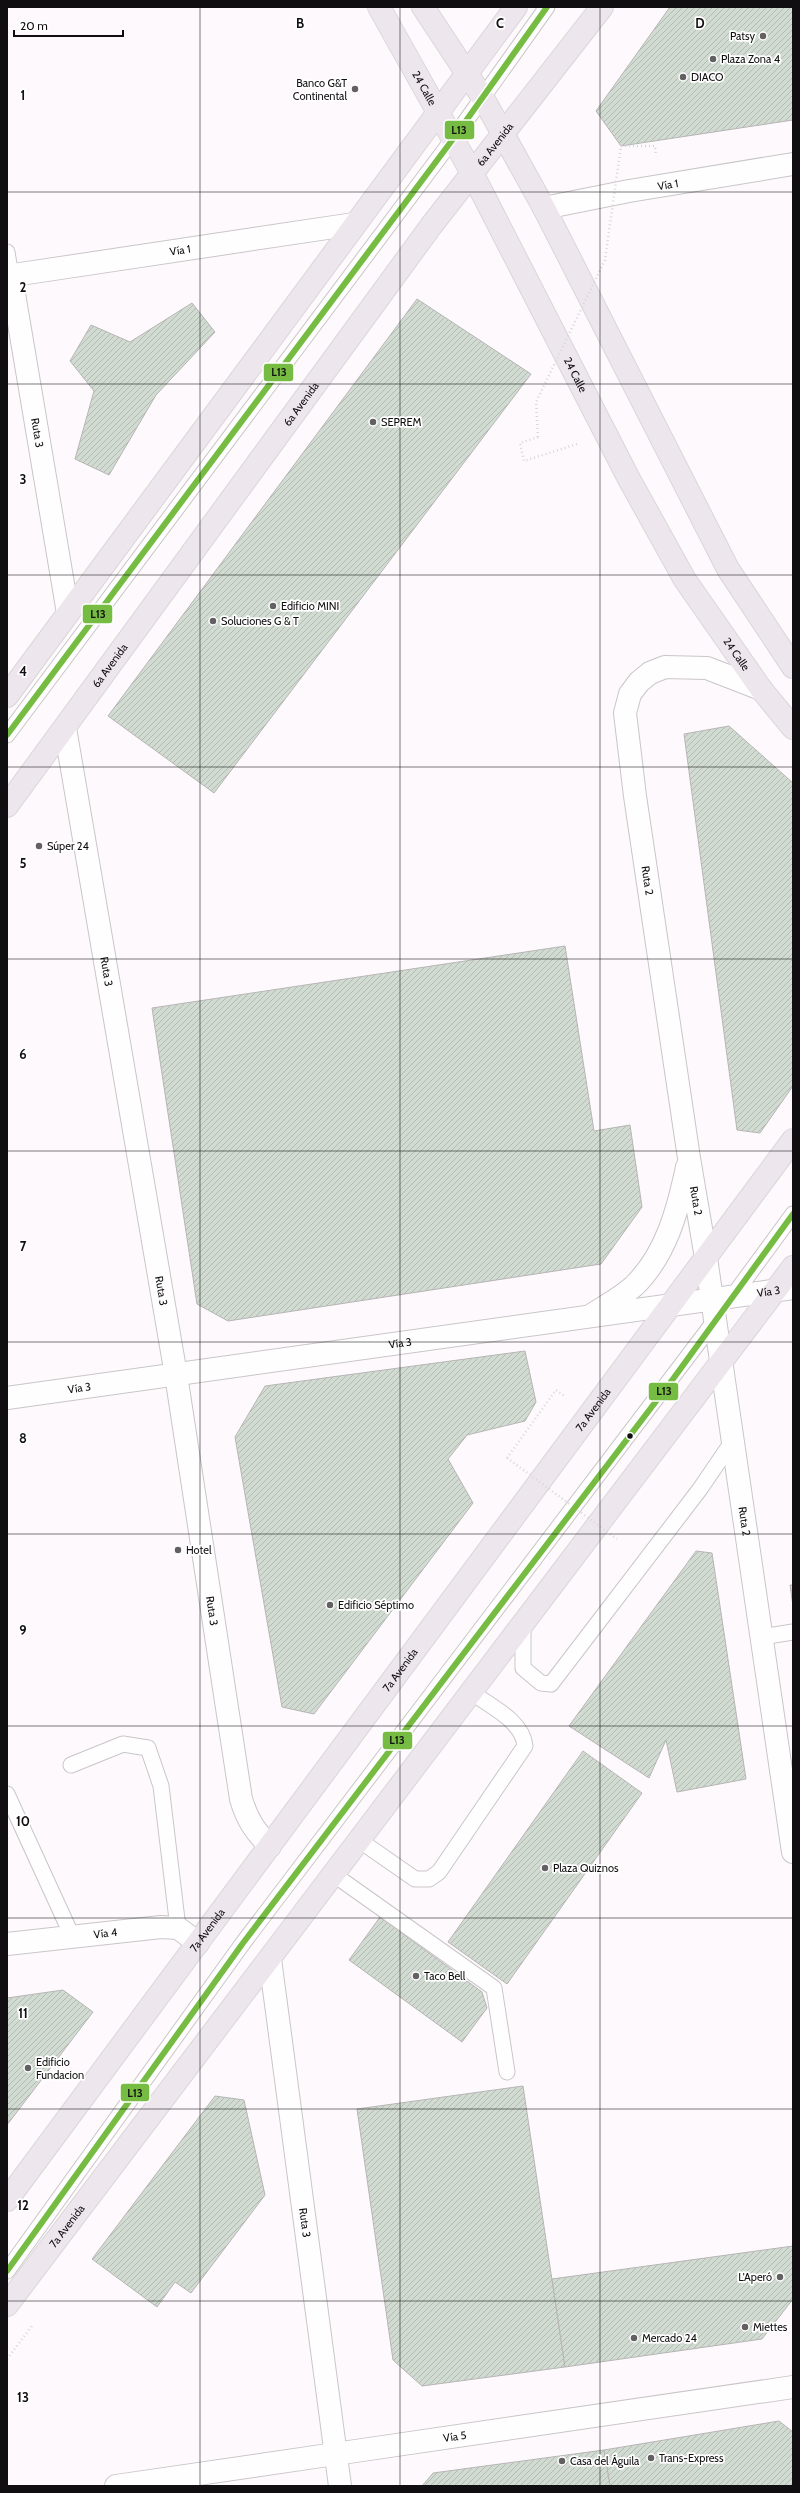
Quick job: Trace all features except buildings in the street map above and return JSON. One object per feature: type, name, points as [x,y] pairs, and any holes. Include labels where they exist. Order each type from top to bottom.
[{"type":"main road","name":"24 Calle","points":[[379,7],[472,173],[629,479],[681,573],[761,689],[793,728]]},
{"type":"main road","points":[[423,7],[483,98],[544,208],[728,569],[793,667]]},
{"type":"main road","points":[[7,696],[354,224],[439,113],[516,7]]},
{"type":"main road","name":"6a Avenida","points":[[7,806],[426,232],[602,7]]},
{"type":"main road","name":"7a Avenida","points":[[7,2200],[671,1307],[793,1140]]},
{"type":"main road","name":"7a Avenida","points":[[7,2305],[523,1624],[720,1360],[784,1290],[793,1267]]},
{"type":"street","name":"Vía 1","points":[[544,208],[629,190],[793,164]]},
{"type":"street","name":"Vía 1","points":[[9,276],[354,224]]},
{"type":"street","name":"Ruta 3","points":[[9,276],[68,613]]},
{"type":"street","name":"Ruta 2","points":[[761,689],[707,668],[665,667],[650,673],[638,682],[630,694],[625,713],[689,1158],[706,1258],[720,1306],[720,1360],[791,1829],[793,1852]]},
{"type":"street","name":"Ruta 3","points":[[65,728],[176,1375],[241,1799],[247,1818],[258,1834],[270,1846]]},
{"type":"street","points":[[585,1318],[633,1287],[660,1252],[669,1232],[689,1158]]},
{"type":"street","name":"Vía 3","points":[[7,1398],[585,1318],[671,1307],[720,1306],[784,1290]]},
{"type":"street","name":"Vía 4","points":[[7,1944],[148,1928],[178,1928]]},
{"type":"street","points":[[178,1928],[198,1943]]},
{"type":"street","name":"Ruta 3","points":[[270,1959],[340,2486]]},
{"type":"street","name":"Vía 5","points":[[116,2486],[793,2387]]},
{"type":"lane","points":[[7,734],[453,139],[547,7]]},
{"type":"lane","name":"Ruta 3","points":[[7,252],[9,276]]},
{"type":"lane","points":[[7,2271],[243,1943],[720,1306],[793,1214]]},
{"type":"lane","points":[[523,1624],[523,1668],[541,1683],[551,1684],[700,1489],[732,1442]]},
{"type":"lane","points":[[761,1637],[793,1632]]},
{"type":"lane","points":[[359,1840],[415,1879],[429,1879],[439,1872],[525,1746],[524,1736],[515,1725],[471,1692]]},
{"type":"lane","points":[[70,1765],[123,1744],[148,1748],[161,1786],[178,1928]]},
{"type":"lane","points":[[7,1794],[72,1936]]},
{"type":"lane","points":[[334,1874],[494,1988],[507,2072]]},
{"type":"path","points":[[561,449],[524,461],[520,443],[538,436],[536,402],[605,260],[620,146],[655,146],[656,159]]},
{"type":"path","points":[[556,1390],[506,1458],[617,1539]]},
{"type":"transit line","name":"L13","points":[[7,735],[453,139],[547,7]]},
{"type":"transit line","name":"L13","points":[[7,2271],[243,1943],[673,1379],[793,1214]]},
{"type":"place","name":"Patsy","points":[[763,36]]},
{"type":"place","name":"Plaza Zona 4","points":[[713,59]]},
{"type":"place","name":"DIACO","points":[[683,77]]},
{"type":"place","name":"Banco G&T Continental","points":[[355,89]]},
{"type":"place","name":"SEPREM","points":[[373,422]]},
{"type":"place","name":"Edificio MINI","points":[[273,606]]},
{"type":"place","name":"Soluciones G & T","points":[[213,621]]},
{"type":"place","name":"Súper 24","points":[[39,846]]},
{"type":"place","name":"Hotel","points":[[178,1550]]},
{"type":"place","name":"Edificio Séptimo","points":[[330,1605]]},
{"type":"place","name":"Plaza Quiznos","points":[[545,1868]]},
{"type":"place","name":"Taco Bell","points":[[416,1976]]},
{"type":"place","name":"Edificio Fundacion","points":[[28,2068]]},
{"type":"place","name":"L'Aperó","points":[[780,2277]]},
{"type":"place","name":"Miettes","points":[[745,2327]]},
{"type":"place","name":"Mercado 24","points":[[634,2338]]},
{"type":"place","name":"Trans-Express","points":[[651,2458]]},
{"type":"place","name":"Casa del Águila","points":[[562,2461]]}]
